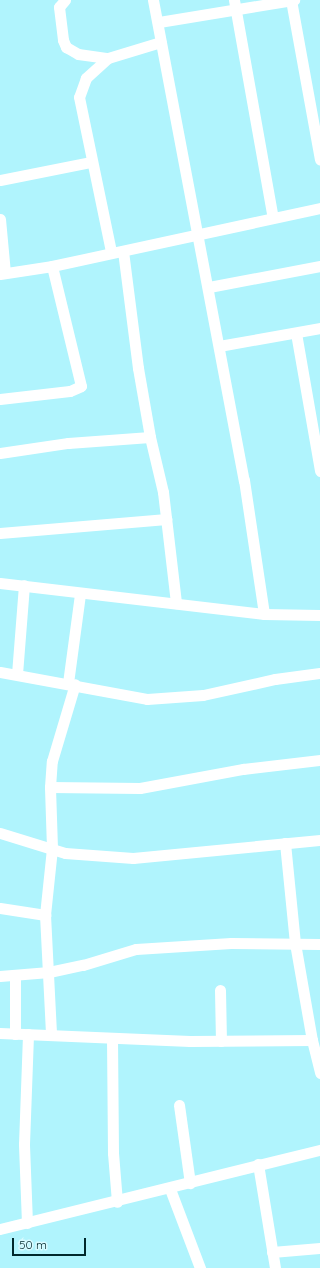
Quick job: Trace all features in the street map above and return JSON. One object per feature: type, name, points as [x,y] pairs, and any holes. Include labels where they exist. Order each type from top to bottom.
[{"type":"street","points":[[65,0],[60,7],[66,47],[87,57],[108,58],[161,42]]},
{"type":"street","points":[[153,0],[159,22],[161,42],[199,234],[244,480],[264,614]]},
{"type":"street","points":[[159,22],[235,5],[292,0],[320,159]]},
{"type":"street","points":[[235,5],[273,218]]},
{"type":"street","points":[[108,58],[86,78],[79,97],[91,162],[111,252]]},
{"type":"street","points":[[0,180],[91,162]]},
{"type":"street","points":[[0,219],[2,274],[52,266],[111,252],[123,251],[320,208]]},
{"type":"street","points":[[123,251],[150,436],[163,492],[176,603]]},
{"type":"street","points":[[0,398],[70,391],[81,386],[52,266]]},
{"type":"street","points":[[209,287],[320,266]]},
{"type":"street","points":[[219,346],[320,328]]},
{"type":"street","points":[[296,333],[320,471]]},
{"type":"street","points":[[0,453],[68,443],[150,436]]},
{"type":"street","points":[[0,533],[166,519]]},
{"type":"street","points":[[0,583],[24,585],[80,594],[176,603],[264,614],[320,616]]},
{"type":"street","points":[[17,674],[24,585]]},
{"type":"street","points":[[51,1033],[45,915],[52,848],[50,787],[52,761],[72,683],[80,594]]},
{"type":"street","points":[[0,672],[72,683],[117,694],[171,698],[320,673]]},
{"type":"street","points":[[50,787],[140,788],[229,771],[320,760]]},
{"type":"street","points":[[0,833],[65,853],[87,856],[133,858],[320,840]]},
{"type":"street","points":[[285,843],[295,943],[312,1040],[320,1073]]},
{"type":"street","points":[[0,908],[45,915]]},
{"type":"street","points":[[0,976],[15,976],[49,972],[83,965],[136,949],[231,943],[320,944]]},
{"type":"street","points":[[15,976],[15,1034]]},
{"type":"street","points":[[220,990],[221,1041]]},
{"type":"street","points":[[0,1033],[51,1033],[112,1038],[221,1041],[312,1040]]},
{"type":"street","points":[[27,1223],[24,1144],[28,1034]]},
{"type":"street","points":[[112,1038],[113,1153],[117,1202]]},
{"type":"street","points":[[179,1105],[190,1183]]},
{"type":"street","points":[[0,1229],[170,1189],[258,1164],[320,1150]]},
{"type":"street","points":[[258,1164],[275,1268]]},
{"type":"street","points":[[170,1189],[200,1268]]},
{"type":"street","points":[[272,1252],[320,1248]]}]
